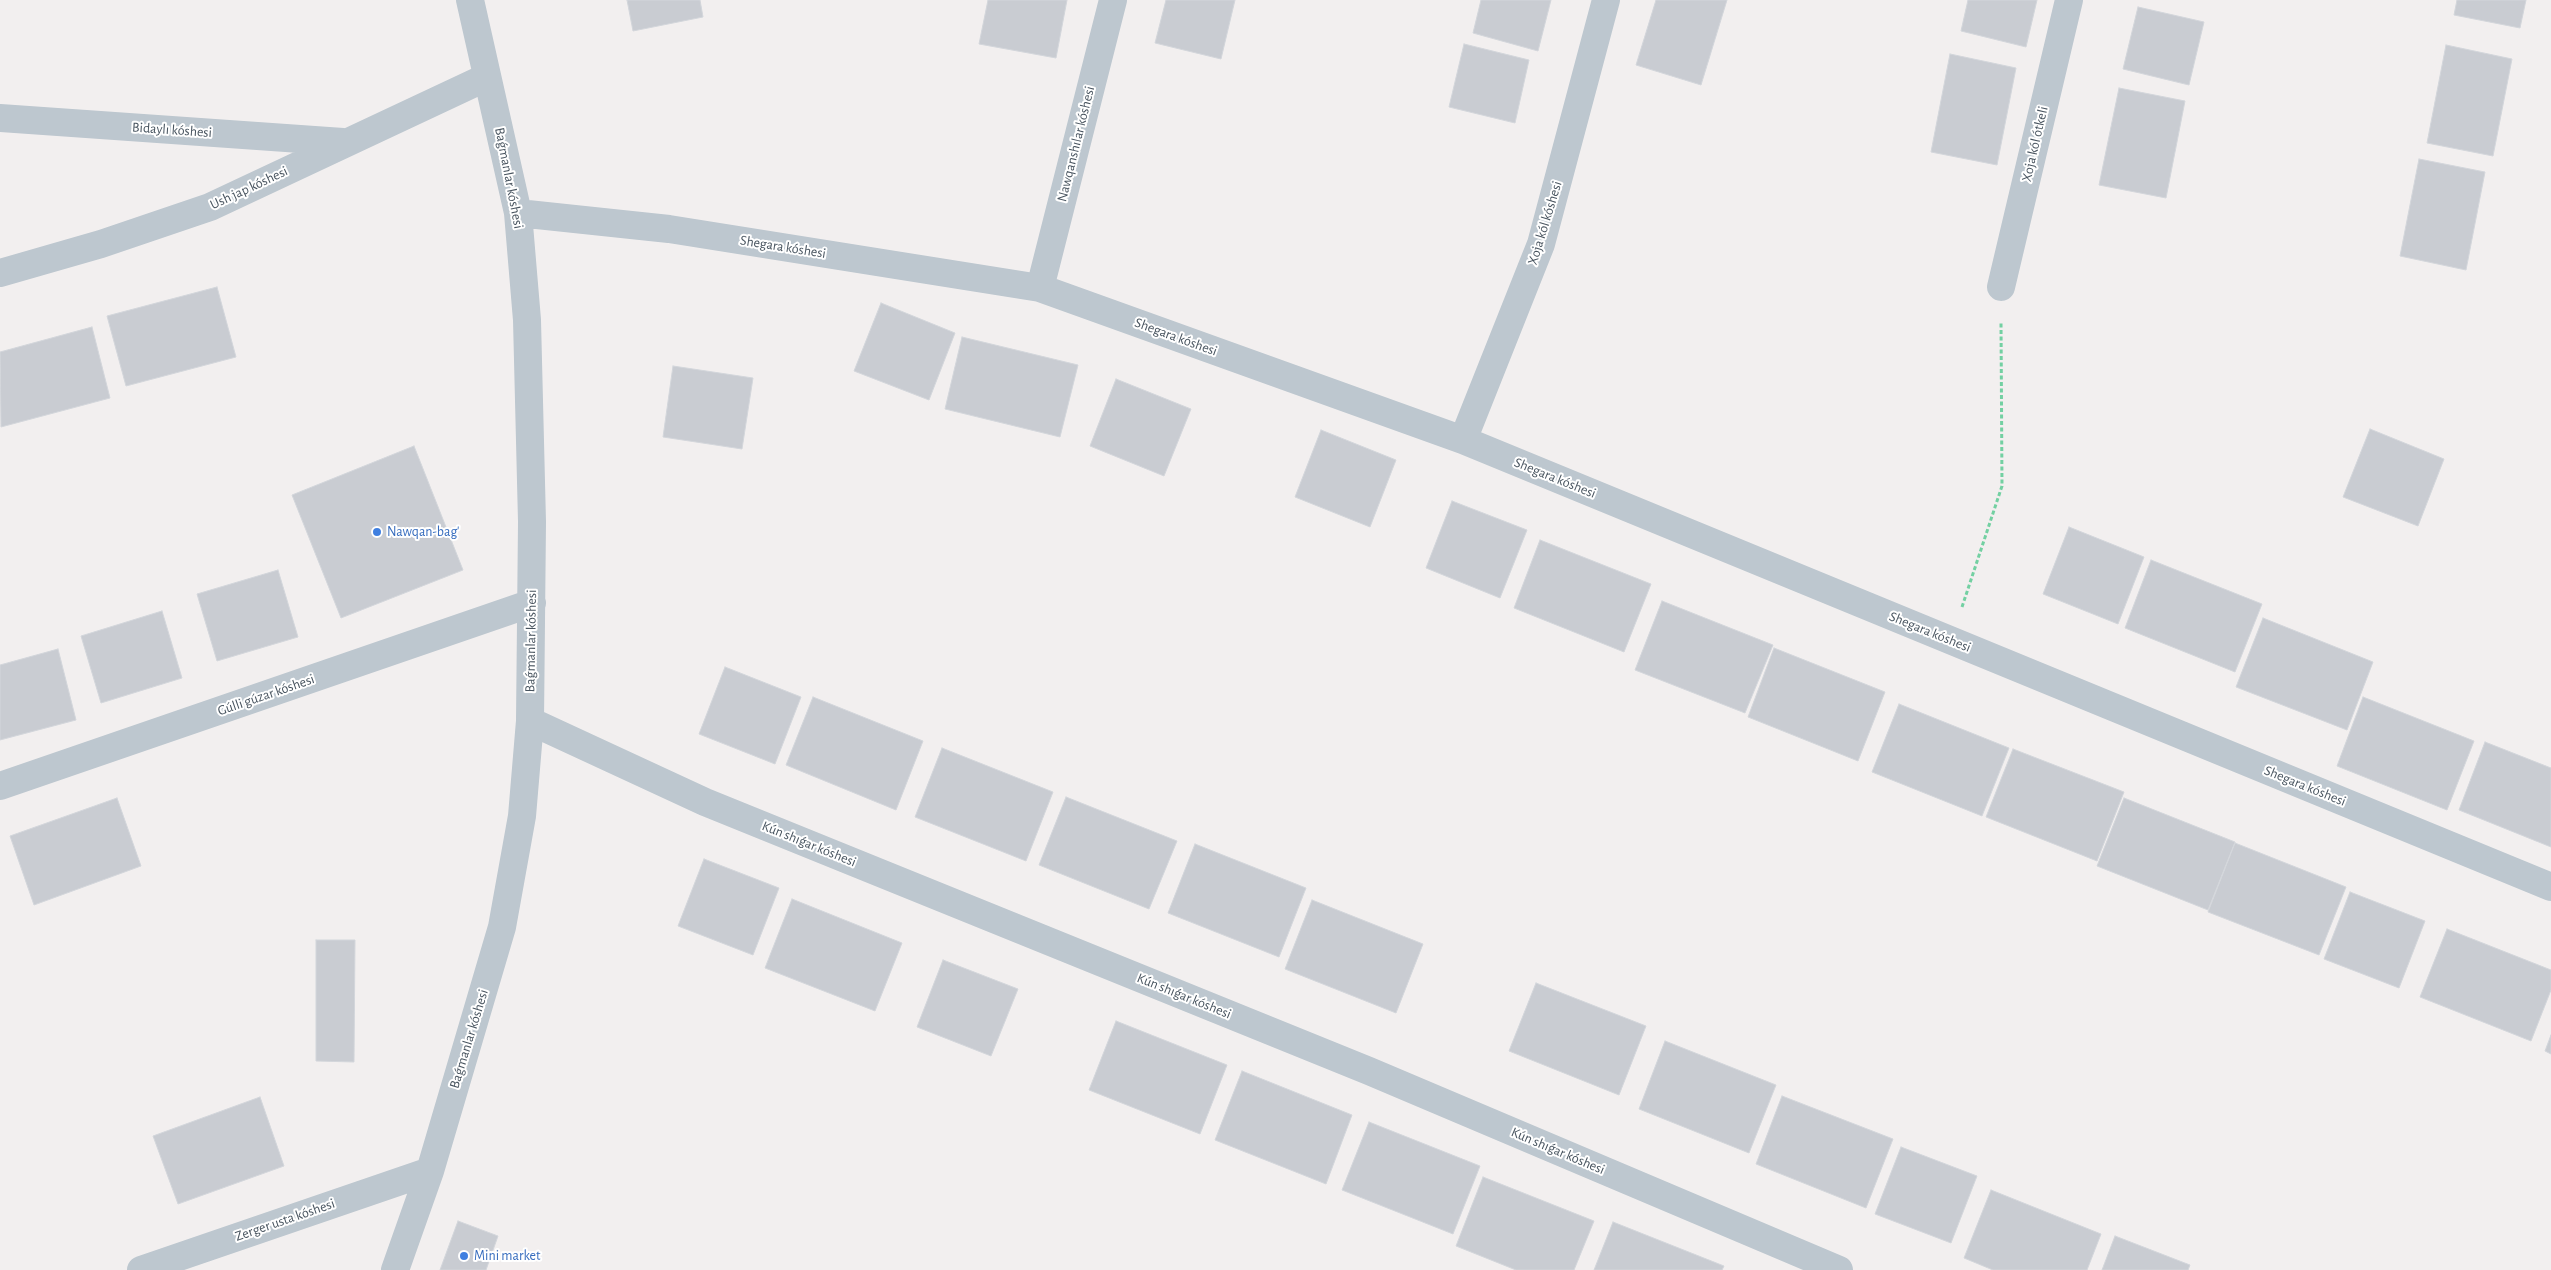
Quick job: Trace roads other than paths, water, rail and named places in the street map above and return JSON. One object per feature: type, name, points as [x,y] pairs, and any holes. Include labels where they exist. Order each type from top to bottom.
[{"type":"street","name":"Baǵmanlar kóshesi","points":[[395,1270],[430,1171],[502,927],[522,816],[530,721],[532,512],[527,320],[518,214],[470,0]]},
{"type":"street","name":"Nawqanshılar kóshesi","points":[[1040,288],[1113,0]]},
{"type":"street","name":"Xoja kól kóshesi","points":[[1463,440],[1541,244],[1606,0]]},
{"type":"street","name":"Xoja kól ótkeli","points":[[2001,287],[2069,0]]},
{"type":"street","name":"Ush jap kóshesi","points":[[0,272],[101,244],[210,207],[344,142],[487,78]]},
{"type":"street","name":"Bidaylı kóshesi","points":[[0,118],[344,142]]},
{"type":"street","name":"Shegara kóshesi","points":[[518,214],[669,229],[1040,288],[1463,440],[2551,887]]},
{"type":"street","name":"Gúlli gúzar kóshesi","points":[[0,786],[532,603]]},
{"type":"street","name":"Kún shıǵar kóshesi","points":[[530,721],[706,802],[1369,1071],[1839,1270]]},
{"type":"street","name":"Zerger usta kóshesi","points":[[141,1270],[430,1171]]},
{"type":"place","name":"Nawqan-bag'","points":[[377,532]]},
{"type":"place","name":"Mini market","points":[[464,1256]]}]
